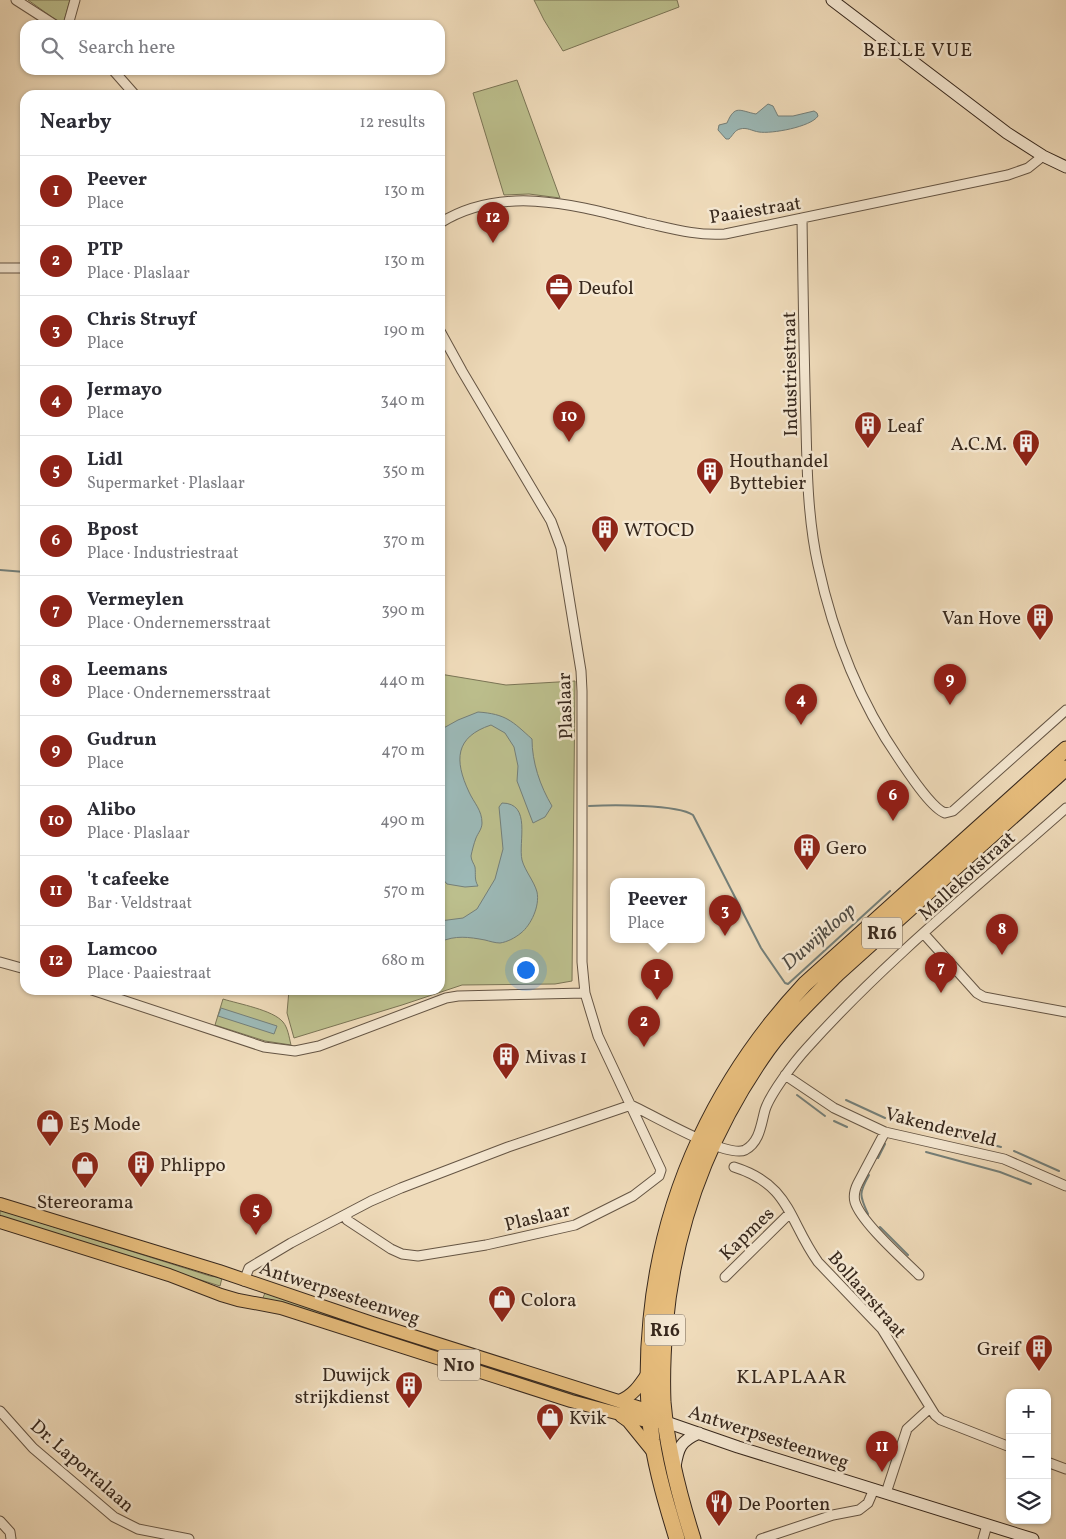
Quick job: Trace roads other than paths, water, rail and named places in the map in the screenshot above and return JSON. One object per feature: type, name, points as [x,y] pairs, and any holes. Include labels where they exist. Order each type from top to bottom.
[{"type":"highway","name":"R16","points":[[677,1539],[662,1487],[655,1455],[650,1416],[648,1373],[652,1306],[660,1257],[676,1196],[706,1142],[737,1070],[761,1035],[788,1002],[830,961],[1066,749]]},
{"type":"highway","name":"R16","points":[[693,1539],[675,1472],[666,1422],[663,1381],[664,1339],[670,1280],[706,1142],[769,1048],[813,997],[1066,768]]},
{"type":"main road","name":"Antwerpsesteenweg","points":[[0,1204],[592,1392],[619,1401],[666,1422]]},
{"type":"main road","name":"Antwerpsesteenweg","points":[[0,1222],[169,1275],[238,1300],[280,1308],[571,1401],[619,1414],[650,1416]]},
{"type":"main road","points":[[221,1294],[231,1292],[235,1287],[234,1280],[228,1275]]},
{"type":"main road","points":[[384,1342],[392,1339],[393,1334],[390,1329]]},
{"type":"main road","points":[[619,1401],[633,1393],[648,1373]]},
{"type":"main road","points":[[619,1414],[628,1421],[655,1455]]},
{"type":"street","points":[[16,0],[46,20]]},
{"type":"street","points":[[69,20],[75,0]]},
{"type":"street","points":[[832,0],[982,115],[1043,156],[1066,167]]},
{"type":"street","points":[[117,75],[131,90]]},
{"type":"street","name":"Paaiestraat","points":[[445,220],[462,212],[482,206],[516,200],[550,202],[691,233],[725,234],[1008,175],[1028,168],[1043,156]]},
{"type":"street","name":"Industriestraat","points":[[802,218],[805,406],[811,523],[817,564],[832,622],[842,652],[872,714],[889,745],[913,779],[934,805],[945,813],[953,811],[1066,710]]},
{"type":"street","points":[[0,268],[20,268]]},
{"type":"street","name":"Plaslaar","points":[[347,1214],[347,1220],[391,1249],[402,1254],[418,1256],[486,1245],[575,1225],[633,1196],[659,1176],[662,1170],[598,1036],[585,993],[582,962],[581,671],[561,548],[551,521],[445,339]]},
{"type":"street","name":"Mallekotstraat","points":[[706,1142],[737,1152],[745,1150],[750,1146],[760,1131],[765,1108],[786,1075],[806,1049],[865,986],[1066,808]]},
{"type":"street","points":[[924,934],[977,993],[984,997],[1066,1012]]},
{"type":"street","points":[[0,962],[20,968]]},
{"type":"street","points":[[107,995],[264,1046],[294,1051],[319,1046],[446,998],[458,996],[585,993]]},
{"type":"street","name":"Vakenderveld","points":[[786,1075],[834,1108],[885,1132],[1004,1159],[1066,1186]]},
{"type":"street","points":[[244,1281],[249,1268],[291,1243],[371,1201],[418,1181],[631,1104],[706,1142]]},
{"type":"street","points":[[885,1132],[858,1183],[855,1190],[855,1202],[862,1217],[919,1275]]},
{"type":"street","name":"Bollaarstraat","points":[[734,1168],[747,1172],[774,1189],[785,1203],[818,1262],[882,1329],[930,1408],[941,1420],[1006,1445]]},
{"type":"street","name":"Kapmes","points":[[725,1277],[790,1213]]},
{"type":"street","points":[[886,1493],[904,1435],[913,1422],[930,1408]]},
{"type":"street","name":"Dr. Laportalaan","points":[[0,1411],[34,1448],[106,1511],[127,1525],[155,1536],[182,1539]]},
{"type":"street","name":"Antwerpsesteenweg","points":[[666,1422],[700,1432],[738,1447],[1033,1539]]},
{"type":"street","points":[[675,1472],[677,1454],[681,1446],[688,1438],[700,1432]]},
{"type":"street","points":[[1051,1464],[1066,1470]]},
{"type":"street","points":[[762,1539],[833,1515],[859,1510],[868,1503],[874,1489]]},
{"type":"street","points":[[0,1521],[10,1532],[11,1539]]},
{"type":"street","points":[[983,1539],[987,1525]]},
{"type":"street","points":[[0,1531],[11,1539]]},
{"type":"water","points":[[768,104],[773,106],[778,116],[793,116],[814,111],[818,116],[808,123],[781,131],[759,132],[745,128],[740,129],[729,139],[726,139],[718,130],[719,125],[727,123],[735,111],[739,110],[756,114]]},
{"type":"water","points":[[478,712],[488,713],[502,717],[519,727],[532,739],[533,756],[538,774],[552,806],[545,817],[533,823],[517,781],[518,766],[514,747],[505,733],[491,725],[470,736],[464,743],[460,760],[464,780],[482,818],[481,829],[475,840],[471,856],[478,886],[465,887],[447,884],[445,882],[445,727]]},
{"type":"water","points":[[502,803],[511,805],[517,809],[520,816],[522,825],[522,860],[538,897],[534,915],[525,930],[505,942],[498,943],[462,937],[445,940],[445,920],[463,918],[477,909],[495,879],[503,849],[499,807]]},
{"type":"water","points":[[221,1008],[277,1026],[274,1034],[218,1016]]},
{"type":"waterway","name":"Duwijkloop","points":[[0,570],[20,572]]},
{"type":"waterway","name":"Duwijkloop","points":[[589,806],[659,807],[685,811],[693,815],[761,948],[785,983],[788,984],[890,891]]},
{"type":"waterway","points":[[797,1095],[825,1116]]},
{"type":"waterway","points":[[846,1100],[885,1118]]},
{"type":"waterway","points":[[834,1121],[847,1127]]},
{"type":"waterway","points":[[905,1125],[944,1133]]},
{"type":"waterway","points":[[958,1136],[1001,1147]]},
{"type":"waterway","points":[[878,1158],[885,1144]]},
{"type":"waterway","points":[[1014,1151],[1059,1171]]},
{"type":"waterway","points":[[926,1152],[1000,1172],[1031,1184]]},
{"type":"waterway","points":[[868,1214],[861,1194],[869,1175]]},
{"type":"waterway","points":[[880,1227],[908,1255]]},
{"type":"place","name":"Lamcoo","points":[[493,243]]},
{"type":"place","name":"Deufol","points":[[559,311]]},
{"type":"place","name":"Alibo","points":[[569,442]]},
{"type":"place","name":"Leaf","points":[[868,449]]},
{"type":"place","name":"A.C.M.","points":[[1026,467]]},
{"type":"place","name":"Houthandel Byttebier","points":[[710,495]]},
{"type":"place","name":"WTOCD","points":[[605,553]]},
{"type":"place","name":"Van Hove","points":[[1040,641]]},
{"type":"place","name":"Gudrun","points":[[950,705]]},
{"type":"place","name":"Jermayo","points":[[801,725]]},
{"type":"place","name":"Bpost","points":[[893,821]]},
{"type":"place","name":"Gero","points":[[807,871]]},
{"type":"place","name":"Chris Struyf","points":[[725,936]]},
{"type":"place","name":"Leemans","points":[[1002,955]]},
{"type":"place","name":"Vermeylen","points":[[941,993]]},
{"type":"place","name":"Peever","points":[[657,1000]]},
{"type":"place","name":"PTP","points":[[644,1047]]},
{"type":"place","name":"Mivas 1","points":[[506,1080]]},
{"type":"place","name":"E5 Mode","points":[[50,1147]]},
{"type":"place","name":"Phlippo","points":[[141,1188]]},
{"type":"place","name":"Stereorama","points":[[85,1189]]},
{"type":"place","name":"Lidl","points":[[256,1235]]},
{"type":"place","name":"Colora","points":[[502,1323]]},
{"type":"place","name":"Greif","points":[[1039,1372]]},
{"type":"place","name":"Duwijck strijkdienst","points":[[409,1409]]},
{"type":"place","name":"Kvik","points":[[550,1441]]},
{"type":"place","name":"'t cafeeke","points":[[882,1472]]},
{"type":"place","name":"De Poorten","points":[[719,1527]]},
{"type":"district","name":"BELLE VUE","points":[[918,49]]},
{"type":"district","name":"KLAPLAAR","points":[[792,1376]]}]
